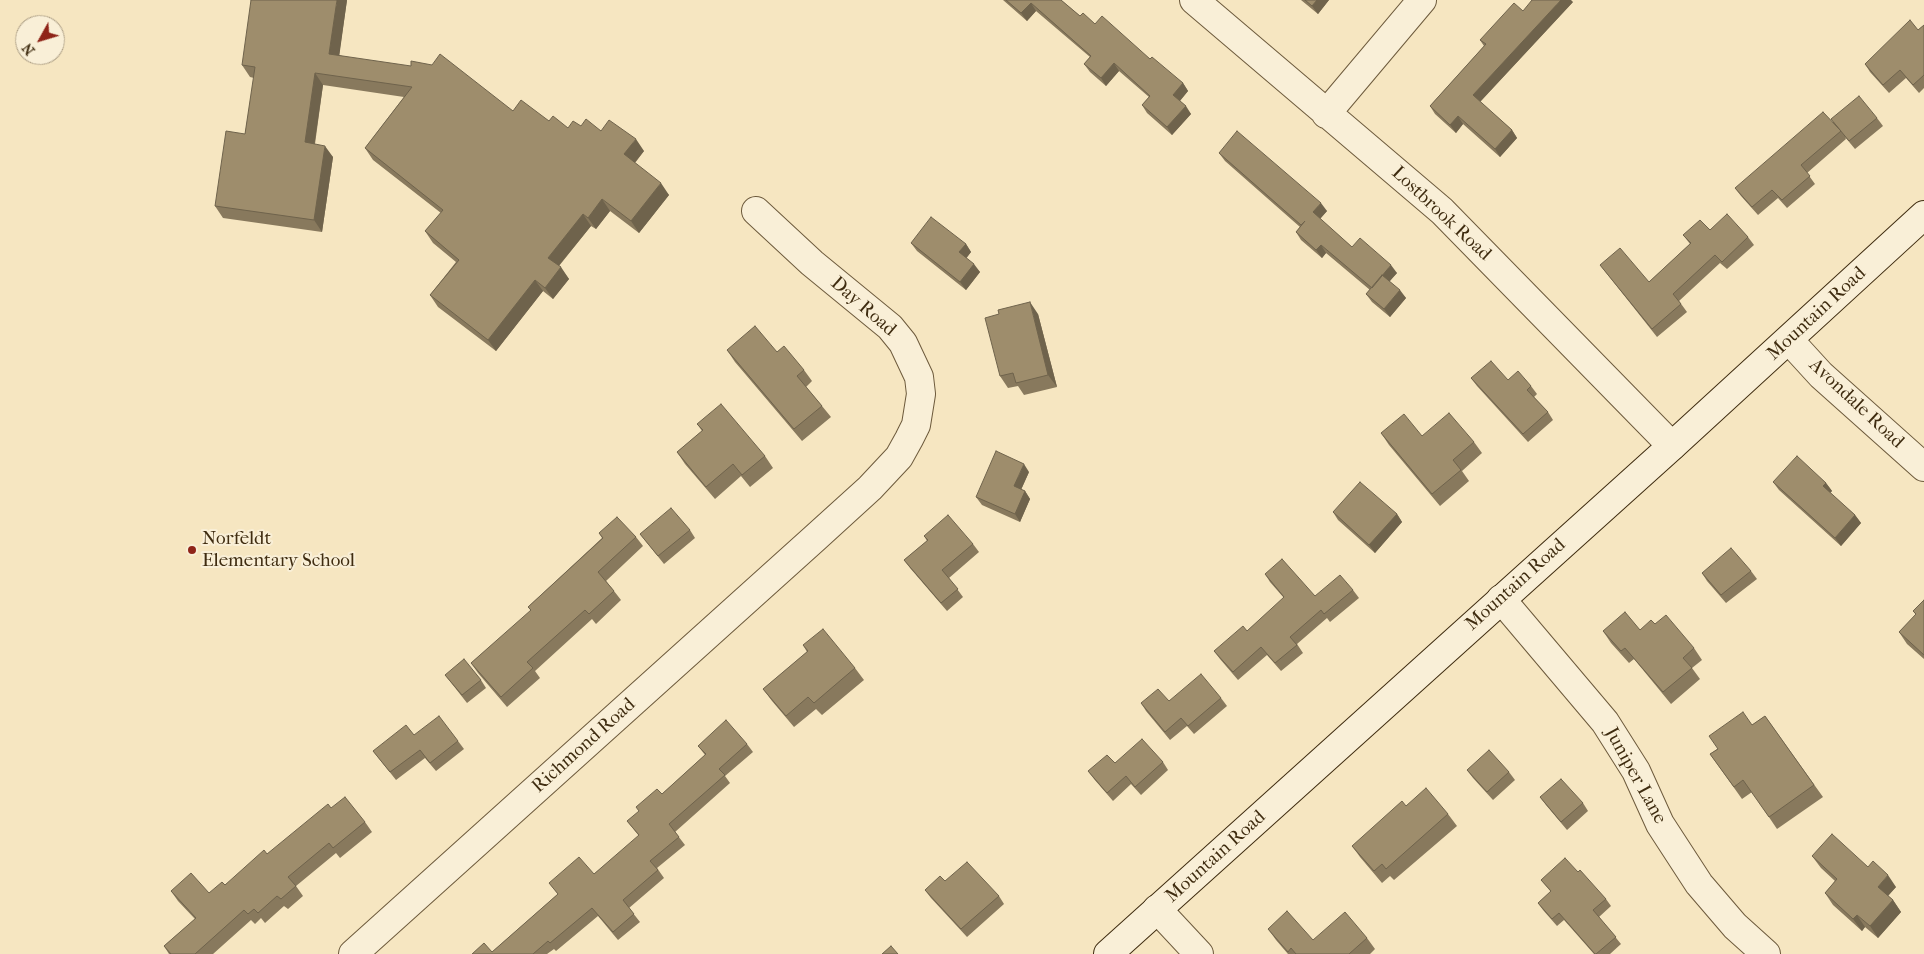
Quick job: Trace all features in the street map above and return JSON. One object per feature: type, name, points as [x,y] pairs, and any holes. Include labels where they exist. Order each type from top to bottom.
[{"type":"street","name":"Lostbrook Road","points":[[1194,0],[1442,211],[1672,446]]},
{"type":"street","points":[[1326,114],[1422,0]]},
{"type":"street","name":"Day Road","points":[[756,211],[812,262],[890,327],[912,358],[919,377],[921,394],[916,425],[898,456],[870,488],[815,538]]},
{"type":"street","name":"Mountain Road","points":[[1108,954],[1672,446],[1924,216]]},
{"type":"street","name":"Avondale Road","points":[[1789,340],[1822,375],[1924,467]]},
{"type":"street","name":"Richmond Road","points":[[353,954],[815,538]]},
{"type":"street","name":"Juniper Lane","points":[[1501,599],[1605,722],[1636,770],[1660,824],[1699,884],[1735,926],[1766,954]]},
{"type":"street","points":[[1158,909],[1199,954]]},
{"type":"building","points":[[251,0],[337,0],[329,54],[411,66],[411,61],[432,65],[440,54],[513,111],[521,100],[549,121],[553,116],[568,128],[573,121],[581,126],[586,119],[601,131],[609,120],[636,139],[624,154],[661,183],[631,221],[602,199],[588,218],[583,214],[548,258],[561,267],[545,288],[535,280],[488,340],[430,295],[459,260],[425,231],[443,210],[365,148],[412,87],[315,73],[305,142],[325,146],[314,220],[215,206],[226,131],[245,134],[255,67],[242,65]]},
{"type":"building","points":[[1006,0],[1061,0],[1080,16],[1083,13],[1095,24],[1102,16],[1150,59],[1152,57],[1183,83],[1173,95],[1186,106],[1167,127],[1142,105],[1150,96],[1114,63],[1101,78],[1084,64],[1091,56],[1031,3],[1021,13]]},
{"type":"building","points":[[1305,0],[1317,0],[1312,6]]},
{"type":"building","points":[[1532,0],[1561,0],[1473,95],[1512,130],[1495,149],[1458,116],[1450,125],[1430,106],[1486,44],[1480,40],[1514,3],[1523,11]]},
{"type":"building","points":[[1910,20],[1918,30],[1924,25],[1924,75],[1913,85],[1900,70],[1883,85],[1865,64]]},
{"type":"building","points":[[1859,96],[1877,118],[1849,141],[1831,119]]},
{"type":"building","points":[[1823,112],[1841,131],[1801,165],[1810,176],[1782,200],[1772,190],[1752,207],[1735,188]]},
{"type":"building","points":[[1237,131],[1321,203],[1313,212],[1352,247],[1360,238],[1391,265],[1372,288],[1321,245],[1316,250],[1296,232],[1305,221],[1301,225],[1219,153]]},
{"type":"building","points":[[1727,214],[1748,237],[1722,262],[1715,255],[1673,294],[1681,304],[1652,329],[1600,265],[1620,248],[1649,282],[1691,243],[1683,235],[1700,220],[1710,230]]},
{"type":"building","points":[[931,217],[966,244],[959,252],[974,264],[960,282],[911,243]]},
{"type":"building","points":[[1382,275],[1400,290],[1384,309],[1366,294]]},
{"type":"building","points":[[1030,302],[1048,375],[1016,383],[1013,373],[1000,376],[985,318],[999,314],[998,310]]},
{"type":"building","points":[[755,326],[777,352],[784,346],[804,370],[797,376],[822,406],[794,429],[727,350]]},
{"type":"building","points":[[1491,361],[1508,380],[1518,371],[1531,386],[1527,390],[1548,412],[1523,434],[1471,378]]},
{"type":"building","points":[[721,404],[765,456],[742,475],[733,464],[706,487],[677,452],[703,430],[697,424]]},
{"type":"building","points":[[1449,413],[1474,442],[1453,460],[1461,470],[1432,494],[1381,433],[1404,414],[1422,436]]},
{"type":"building","points":[[996,451],[1024,464],[1014,486],[1025,491],[1015,514],[976,497]]},
{"type":"building","points":[[1797,456],[1826,483],[1823,486],[1855,515],[1835,538],[1773,482]]},
{"type":"building","points":[[1360,482],[1397,514],[1369,545],[1333,512]]},
{"type":"building","points":[[671,508],[690,530],[658,556],[640,534]]},
{"type":"building","points":[[948,515],[973,544],[942,570],[958,589],[941,603],[904,560],[928,540],[924,536]]},
{"type":"building","points":[[617,517],[636,537],[598,572],[614,591],[589,614],[585,610],[527,662],[533,668],[501,697],[471,663],[531,610],[528,607],[603,538],[599,533]]},
{"type":"building","points":[[1731,548],[1751,571],[1721,595],[1702,573]]},
{"type":"building","points":[[1282,559],[1315,596],[1340,575],[1353,590],[1324,614],[1321,610],[1290,637],[1297,645],[1275,663],[1261,647],[1233,672],[1214,651],[1243,626],[1247,631],[1284,597],[1265,574]]},
{"type":"building","points":[[1924,600],[1924,655],[1899,632],[1916,614],[1913,611]]},
{"type":"building","points":[[1625,612],[1640,630],[1651,620],[1655,624],[1666,615],[1694,648],[1683,658],[1692,668],[1663,692],[1625,648],[1621,651],[1603,631]]},
{"type":"building","points":[[823,629],[855,668],[814,703],[808,697],[786,716],[763,689],[808,651],[803,645]]},
{"type":"building","points":[[464,659],[481,680],[462,695],[445,675]]},
{"type":"building","points":[[1201,674],[1221,698],[1188,726],[1181,718],[1165,732],[1141,703],[1158,689],[1169,701]]},
{"type":"building","points":[[1743,712],[1752,725],[1765,716],[1814,785],[1769,817],[1743,780],[1734,787],[1710,754],[1718,749],[1709,736]]},
{"type":"building","points":[[439,716],[458,741],[430,763],[420,750],[390,772],[373,751],[406,725],[414,735]]},
{"type":"building","points":[[726,720],[747,744],[719,769],[725,775],[669,824],[679,837],[650,861],[658,870],[623,900],[634,914],[613,932],[592,908],[550,943],[548,941],[533,954],[472,954],[484,943],[492,952],[558,894],[549,883],[579,857],[594,874],[639,835],[627,821],[639,811],[636,807],[657,789],[662,794],[706,754],[698,746]]},
{"type":"building","points":[[1142,739],[1163,762],[1135,787],[1126,776],[1107,793],[1088,771],[1107,755],[1115,763]]},
{"type":"building","points":[[1489,750],[1509,772],[1487,792],[1467,770]]},
{"type":"building","points":[[1561,779],[1583,803],[1561,822],[1540,797]]},
{"type":"building","points":[[1426,788],[1448,814],[1386,869],[1382,864],[1374,871],[1352,846],[1402,801],[1406,806]]},
{"type":"building","points":[[345,797],[365,822],[333,848],[329,843],[288,877],[296,886],[281,899],[277,896],[258,913],[254,909],[248,914],[244,910],[195,954],[171,954],[164,946],[196,918],[171,891],[191,873],[209,893],[222,882],[225,885],[264,850],[267,854],[328,804],[331,808]]},
{"type":"building","points":[[1832,834],[1868,867],[1873,861],[1888,875],[1878,887],[1893,900],[1870,926],[1857,915],[1853,919],[1825,893],[1837,879],[1812,856]]},
{"type":"building","points":[[1565,858],[1578,872],[1580,870],[1606,899],[1593,910],[1616,937],[1596,954],[1559,913],[1552,919],[1538,903],[1551,891],[1541,880]]},
{"type":"building","points":[[967,862],[999,896],[961,929],[925,890],[940,876],[945,881]]},
{"type":"building","points":[[1287,911],[1313,940],[1345,912],[1367,938],[1349,954],[1296,954],[1291,948],[1288,952],[1268,929]]},
{"type":"building","points":[[891,946],[898,954],[882,954]]},
{"type":"place","name":"Norfeldt Elementary School","points":[[192,550]]}]
